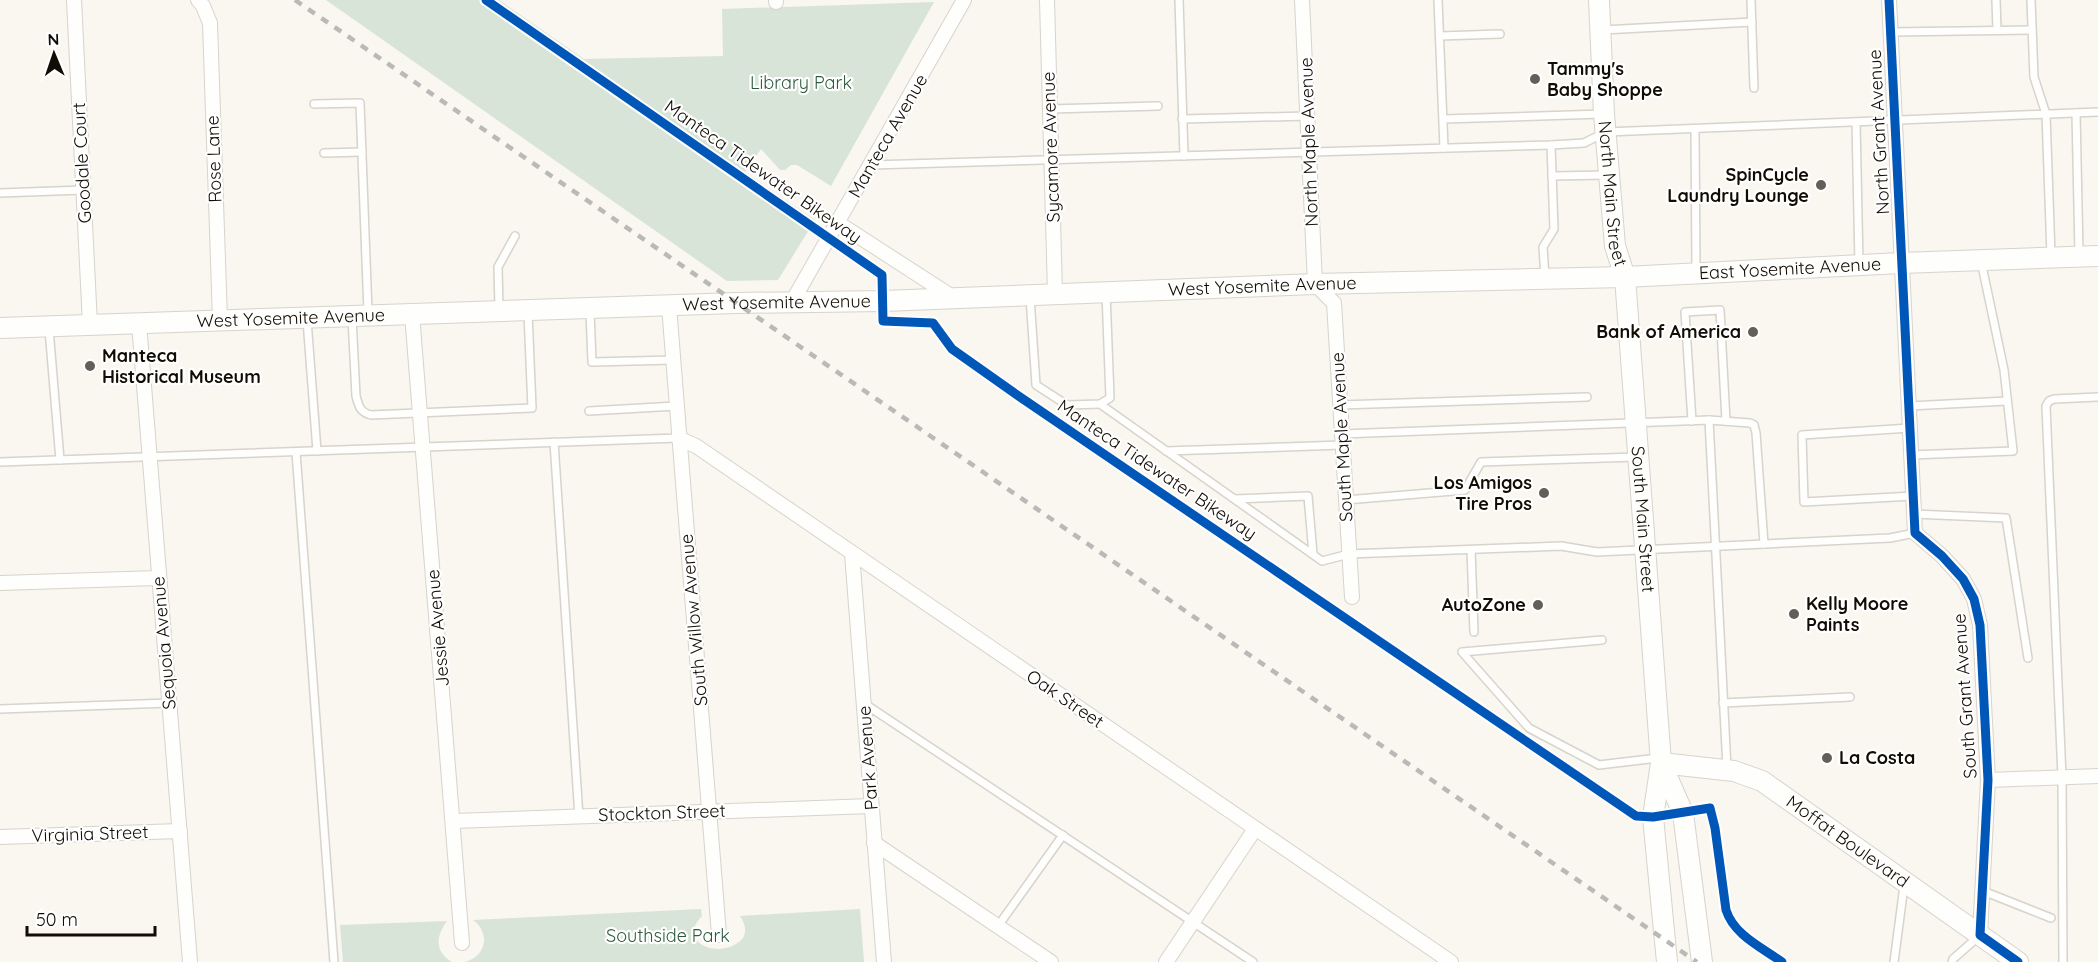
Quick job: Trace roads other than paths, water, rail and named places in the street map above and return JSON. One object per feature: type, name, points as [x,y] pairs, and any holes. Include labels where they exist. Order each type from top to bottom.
[{"type":"main road","name":"North Main Street","points":[[1599,0],[1605,123],[1615,246],[1624,277]]},
{"type":"main road","name":"East Yosemite Avenue","points":[[1624,277],[2089,256]]},
{"type":"main road","name":"West Yosemite Avenue","points":[[0,328],[954,298],[1315,284],[1624,277]]},
{"type":"main road","name":"South Main Street","points":[[1624,277],[1661,760],[1653,817],[1667,962]]},
{"type":"main road","name":"South Main Street","points":[[1661,760],[1683,813],[1702,962]]},
{"type":"main road","name":"Moffat Boulevard","points":[[1661,760],[1727,771],[1762,781],[2018,962]]},
{"type":"street","name":"Goodale Court","points":[[74,0],[90,325]]},
{"type":"street","name":"Rose Lane","points":[[198,0],[210,23],[220,320]]},
{"type":"street","name":"Manteca Avenue","points":[[792,302],[964,0]]},
{"type":"street","name":"Sycamore Avenue","points":[[1047,0],[1055,293]]},
{"type":"street","name":"North Maple Avenue","points":[[1302,0],[1315,284]]},
{"type":"street","name":"North Grant Avenue","points":[[1889,0],[1901,263]]},
{"type":"street","points":[[838,224],[954,298]]},
{"type":"street","points":[[1901,263],[1915,533]]},
{"type":"street","name":"South Maple Avenue","points":[[1315,284],[1335,303],[1352,597]]},
{"type":"street","name":"South Willow Avenue","points":[[669,306],[719,935]]},
{"type":"street","name":"Jessie Avenue","points":[[412,314],[462,943]]},
{"type":"street","name":"Sequoia Avenue","points":[[139,323],[190,962]]},
{"type":"street","name":"Oak Street","points":[[678,438],[696,446],[1451,962]]},
{"type":"street","name":"South Grant Avenue","points":[[1915,533],[1942,556],[1963,579],[1974,599],[1980,625],[1988,780],[1980,934]]},
{"type":"street","name":"Park Avenue","points":[[852,554],[884,962]]},
{"type":"street","points":[[0,583],[158,578]]},
{"type":"street","points":[[1988,780],[2098,776]]},
{"type":"street","name":"Stockton Street","points":[[454,821],[871,806]]},
{"type":"street","points":[[1166,962],[1255,829]]},
{"type":"street","name":"Virginia Street","points":[[0,837],[180,831]]},
{"type":"street","points":[[874,843],[1051,962]]},
{"type":"lane","points":[[1179,0],[1184,156]]},
{"type":"lane","points":[[1438,0],[1444,148]]},
{"type":"lane","points":[[1751,0],[1754,88]]},
{"type":"lane","points":[[1996,0],[1997,30]]},
{"type":"lane","points":[[2031,0],[2034,77],[2046,114],[2051,257]]},
{"type":"lane","points":[[1600,30],[1752,22]]},
{"type":"lane","points":[[1891,32],[2032,30]]},
{"type":"lane","points":[[1440,36],[1500,34]]},
{"type":"lane","points":[[314,104],[360,103],[362,152],[360,316],[356,396],[363,413],[371,416],[532,408],[528,310]]},
{"type":"lane","points":[[1050,109],[1158,106]]},
{"type":"lane","points":[[1444,119],[1605,123],[1695,129],[2098,112]]},
{"type":"lane","points":[[2076,113],[2089,256]]},
{"type":"lane","points":[[1182,119],[1308,116]]},
{"type":"lane","points":[[1856,122],[1859,265]]},
{"type":"lane","points":[[871,165],[1551,145],[1584,143],[1605,123]]},
{"type":"lane","points":[[1695,129],[1696,273]]},
{"type":"lane","points":[[1545,279],[1543,247],[1554,229],[1551,145]]},
{"type":"lane","points":[[324,153],[362,152]]},
{"type":"lane","points":[[1552,176],[1610,174]]},
{"type":"lane","points":[[0,193],[83,190]]},
{"type":"lane","points":[[499,311],[498,267],[515,236]]},
{"type":"lane","points":[[1911,455],[2013,451],[2004,370],[1981,260]]},
{"type":"lane","points":[[1029,295],[1036,385],[1067,405],[1100,404],[1110,398],[1106,292]]},
{"type":"lane","points":[[590,308],[592,362],[673,360]]},
{"type":"lane","points":[[1692,421],[1685,312],[1720,310],[1726,421]]},
{"type":"lane","points":[[306,318],[316,451]]},
{"type":"lane","points":[[49,326],[60,460]]},
{"type":"lane","points":[[1340,405],[1587,397]]},
{"type":"lane","points":[[2063,962],[2062,777],[2046,406],[2049,401],[2055,399],[2098,397]]},
{"type":"lane","points":[[1909,406],[2007,401]]},
{"type":"lane","points":[[1100,404],[1322,561],[1349,555],[1561,546],[1597,552],[1890,538],[1915,533]]},
{"type":"lane","points":[[589,411],[676,406]]},
{"type":"lane","points":[[1166,451],[1342,439],[1709,420],[1750,423],[1755,429],[1764,544]]},
{"type":"lane","points":[[1709,420],[1727,771]]},
{"type":"lane","points":[[1910,428],[1802,435],[1804,502],[1913,496]]},
{"type":"lane","points":[[0,462],[678,438]]},
{"type":"lane","points":[[554,442],[579,817]]},
{"type":"lane","points":[[296,452],[334,962]]},
{"type":"lane","points":[[1346,500],[1465,490],[1481,462],[1637,457]]},
{"type":"lane","points":[[1235,499],[1308,496],[1312,554]]},
{"type":"lane","points":[[1914,514],[2006,518],[2028,658]]},
{"type":"lane","points":[[1471,550],[1474,632]]},
{"type":"lane","points":[[1602,640],[1462,652],[1529,728],[1599,765],[1661,760]]},
{"type":"lane","points":[[1723,703],[1850,697]]},
{"type":"lane","points":[[0,709],[169,703]]},
{"type":"lane","points":[[864,703],[1253,962]]},
{"type":"lane","points":[[998,926],[1063,835]]},
{"type":"lane","points":[[1894,962],[1904,881]]},
{"type":"lane","points":[[1983,891],[2051,918]]},
{"type":"lane","points":[[1952,962],[1980,934]]},
{"type":"railway","points":[[295,0],[1697,962]]},
{"type":"place","name":"Tammy's Baby Shoppe","points":[[1535,79]]},
{"type":"place","name":"SpinCycle Laundry Lounge","points":[[1821,185]]},
{"type":"place","name":"Bank of America","points":[[1753,332]]},
{"type":"place","name":"Manteca Historical Museum","points":[[90,366]]},
{"type":"place","name":"Los Amigos Tire Pros","points":[[1544,493]]},
{"type":"place","name":"AutoZone","points":[[1538,605]]},
{"type":"place","name":"Kelly Moore Paints","points":[[1794,614]]},
{"type":"place","name":"La Costa","points":[[1827,758]]},
{"type":"park label","name":"Library Park","points":[[801,83]]},
{"type":"park label","name":"Southside Park","points":[[668,936]]}]
